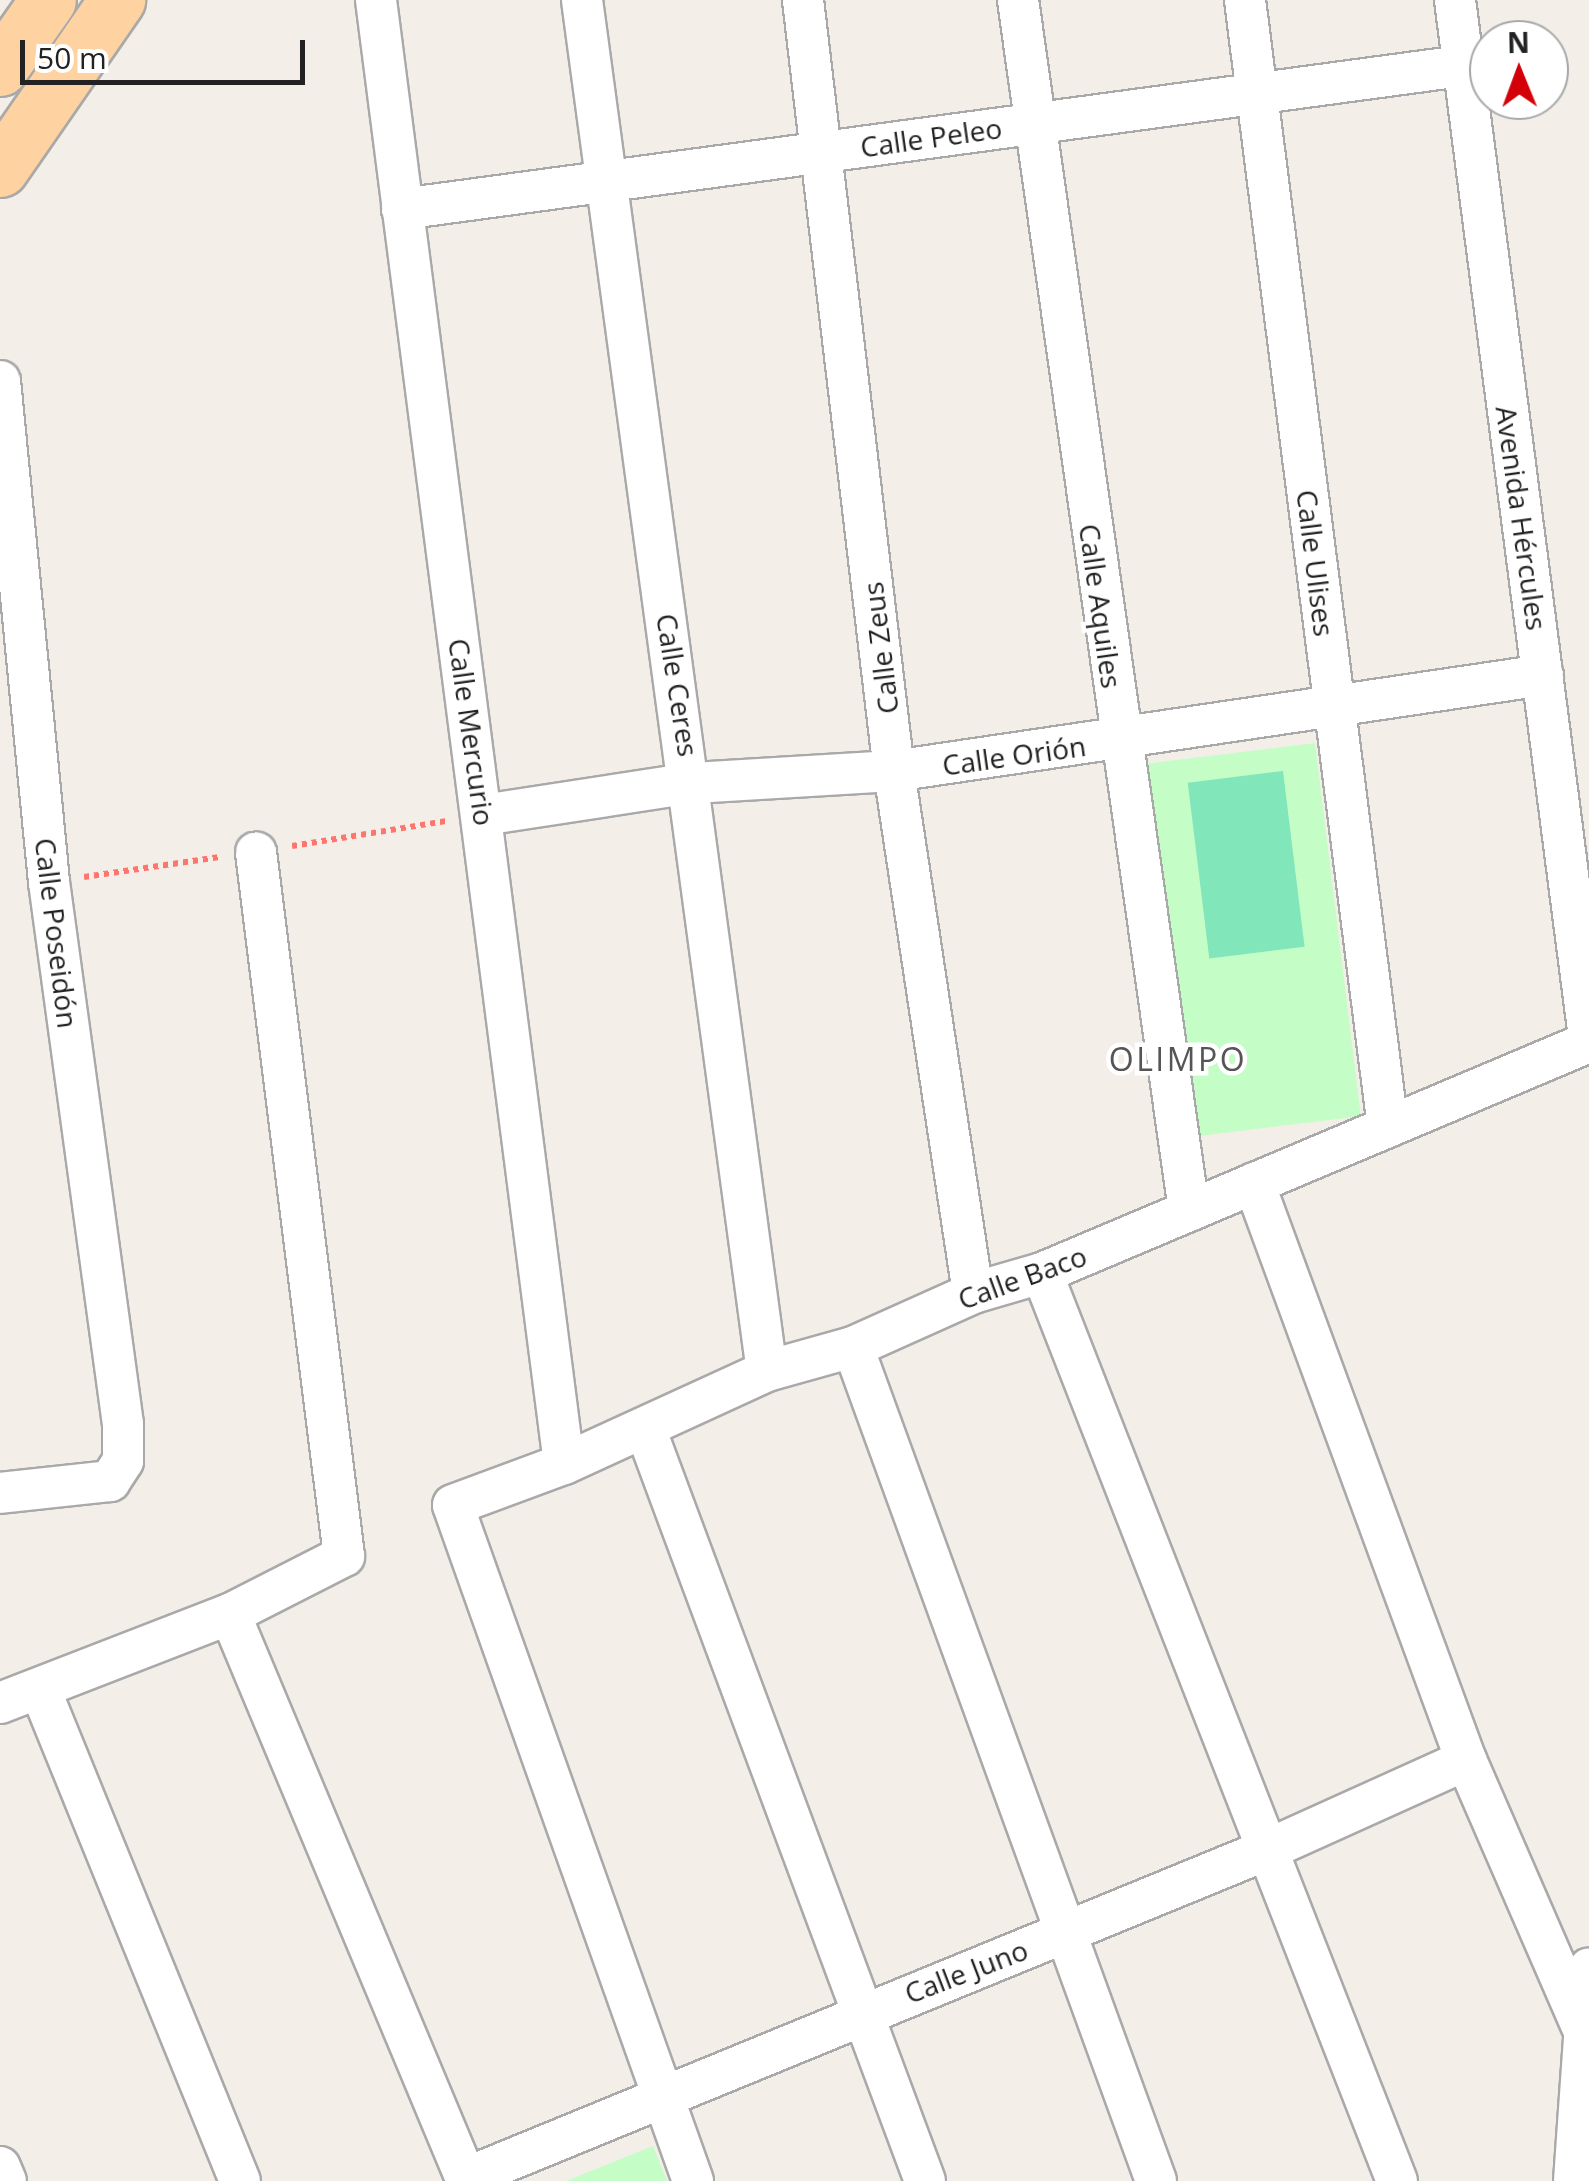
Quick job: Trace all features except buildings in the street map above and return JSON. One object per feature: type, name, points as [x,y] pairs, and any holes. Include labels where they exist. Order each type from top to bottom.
[{"type":"main road","points":[[0,68],[48,0]]},
{"type":"main road","points":[[0,169],[117,0]]},
{"type":"street","name":"Calle Mercurio","points":[[376,0],[564,1464]]},
{"type":"street","name":"Calle Ceres","points":[[582,0],[602,181],[692,782],[768,1371]]},
{"type":"street","name":"Calle Zeus","points":[[803,0],[894,772],[973,1293]]},
{"type":"street","name":"Calle Aquiles","points":[[1018,0],[1189,1211]]},
{"type":"street","name":"Calle Ulises","points":[[1245,0],[1388,1127]]},
{"type":"street","name":"Avenida Hércules","points":[[1455,0],[1543,675],[1572,753],[1589,1039]]},
{"type":"street","name":"Calle Peleo","points":[[402,208],[1461,66]]},
{"type":"street","name":"Calle Poseidón","points":[[0,381],[49,882],[123,1424],[123,1461],[110,1481],[0,1493]]},
{"type":"street","name":"Calle Orión","points":[[483,815],[692,782],[894,772],[1120,741],[1334,702],[1543,675]]},
{"type":"street","points":[[0,1702],[230,1614],[344,1556],[256,852]]},
{"type":"street","name":"Calle Baco","points":[[661,2097],[453,1506],[564,1464],[768,1371],[852,1347],[973,1293],[1042,1273],[1589,1039]]},
{"type":"street","points":[[1254,1183],[1466,1760],[1584,2031]]},
{"type":"street","points":[[1042,1273],[1271,1848],[1397,2181]]},
{"type":"street","points":[[852,1347],[1156,2181]]},
{"type":"street","points":[[645,1428],[925,2181]]},
{"type":"street","points":[[230,1614],[466,2180]]},
{"type":"street","points":[[40,1689],[240,2181]]},
{"type":"street","name":"Calle Juno","points":[[466,2180],[864,2012],[1271,1848],[1466,1760]]},
{"type":"street","points":[[1574,2181],[1583,2134],[1589,1969]]},
{"type":"street","points":[[661,2097],[693,2181]]},
{"type":"street","points":[[0,2167],[6,2181]]},
{"type":"green space","points":[[1315,743],[1361,1116],[1191,1137],[1145,764]]},
{"type":"green space","points":[[1283,771],[1305,947],[1209,958],[1188,783]]},
{"type":"green space","points":[[653,2146],[667,2181],[566,2181]]},
{"type":"district","name":"OLIMPO","points":[[1178,1059]]}]
